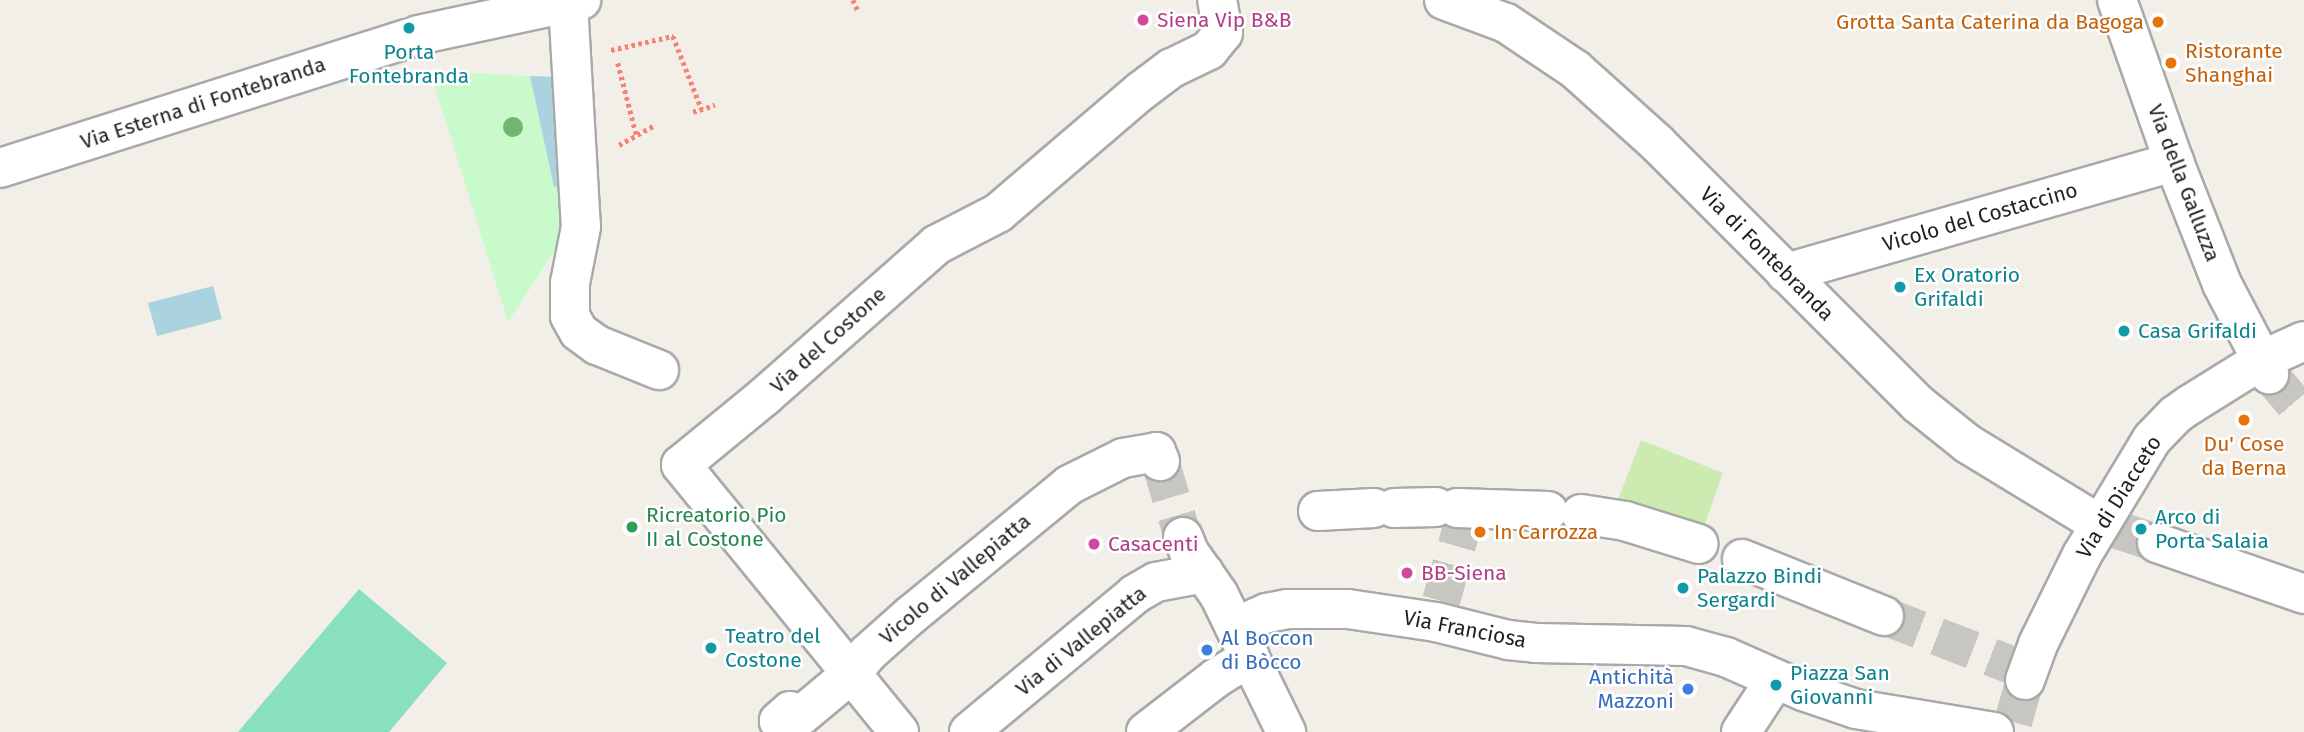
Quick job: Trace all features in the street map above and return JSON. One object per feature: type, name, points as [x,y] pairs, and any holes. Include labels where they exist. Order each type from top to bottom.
[{"type":"street","name":"Via del Costone","points":[[899,732],[681,465],[765,396],[936,245],[998,214],[1141,91],[1172,68],[1209,50],[1223,33],[1217,0]]},
{"type":"street","name":"Via di Fontebranda","points":[[1444,0],[1506,23],[1576,70],[1657,143],[1890,377],[1936,418],[1996,461],[2100,509]]},
{"type":"street","name":"Via della Galluzza","points":[[2117,0],[2174,162],[2222,284],[2265,368]]},
{"type":"street","name":"Via Esterna di Fontebranda","points":[[0,168],[412,37],[574,1]]},
{"type":"street","points":[[574,1],[569,60],[581,228],[570,283],[570,316],[573,326],[597,345],[659,370]]},
{"type":"street","name":"Vicolo del Costaccino","points":[[1786,273],[2174,162]]},
{"type":"street","name":"Via di Diacceto","points":[[2027,666],[2082,555],[2100,509],[2142,453],[2175,415],[2265,368],[2304,341]]},
{"type":"street","name":"Vicolo di Vallepiatta","points":[[790,711],[779,721],[785,729],[851,674],[867,654],[911,615],[1069,485],[1104,465],[1123,458],[1156,452],[1160,461]]},
{"type":"street","points":[[1318,510],[1384,508],[1564,512],[1625,522],[1699,544]]},
{"type":"street","points":[[1183,537],[1243,642],[1286,732]]},
{"type":"street","points":[[2157,543],[2304,594]]},
{"type":"street","points":[[1742,559],[1884,616]]},
{"type":"street","name":"Via di Vallepiatta","points":[[969,732],[1135,594],[1156,582],[1204,573]]},
{"type":"street","name":"Via Franciosa","points":[[1146,732],[1216,678],[1267,613],[1316,608],[1438,612],[1508,640],[1536,643],[1686,646],[1726,657],[1775,680]]},
{"type":"street","points":[[1741,732],[1775,680],[1856,709],[1987,729]]},
{"type":"path","points":[[853,0],[859,13]]},
{"type":"path","points":[[569,60],[673,37],[702,110]]},
{"type":"path","points":[[618,63],[637,137]]},
{"type":"path","points":[[693,112],[715,105]]},
{"type":"green space","points":[[430,71],[530,76],[554,186],[567,183],[567,232],[508,322]]},
{"type":"green space","points":[[1641,440],[1723,473],[1702,532],[1615,507]]},
{"type":"green space","points":[[359,589],[447,663],[389,732],[238,732]]},
{"type":"water","points":[[530,76],[562,77],[567,183],[554,187]]},
{"type":"water","points":[[213,286],[222,319],[157,336],[148,303]]},
{"type":"tunnel","points":[[2269,374],[2304,415]]},
{"type":"tunnel","points":[[1160,461],[1183,537]]},
{"type":"tunnel","points":[[2086,516],[2111,528],[2157,543]]},
{"type":"tunnel","points":[[1441,601],[1464,520]]},
{"type":"tunnel","points":[[1884,616],[2017,667]]},
{"type":"tunnel","points":[[2013,722],[2025,680]]},
{"type":"place","name":"Siena Vip B&B","points":[[1143,20]]},
{"type":"place","name":"Grotta Santa Caterina da Bagoga","points":[[2158,22]]},
{"type":"place","name":"Porta Fontebranda","points":[[409,28]]},
{"type":"place","name":"Ristorante Shanghai","points":[[2171,63]]},
{"type":"place","name":"Ex Oratorio Grifaldi","points":[[1900,287]]},
{"type":"place","name":"Casa Grifaldi","points":[[2124,331]]},
{"type":"place","name":"Du' Cose da Berna","points":[[2244,420]]},
{"type":"place","name":"Ricreatorio Pio II al Costone","points":[[632,527]]},
{"type":"place","name":"Arco di Porta Salaia","points":[[2141,529]]},
{"type":"place","name":"In Carrozza","points":[[1480,532]]},
{"type":"place","name":"Casacenti","points":[[1094,544]]},
{"type":"place","name":"BB-Siena","points":[[1407,573]]},
{"type":"place","name":"Palazzo Bindi Sergardi","points":[[1683,588]]},
{"type":"place","name":"Teatro del Costone","points":[[711,648]]},
{"type":"place","name":"Al Boccon di Bòcco","points":[[1207,650]]},
{"type":"place","name":"Piazza San Giovanni","points":[[1776,685]]},
{"type":"place","name":"Antichità Mazzoni","points":[[1688,689]]}]
